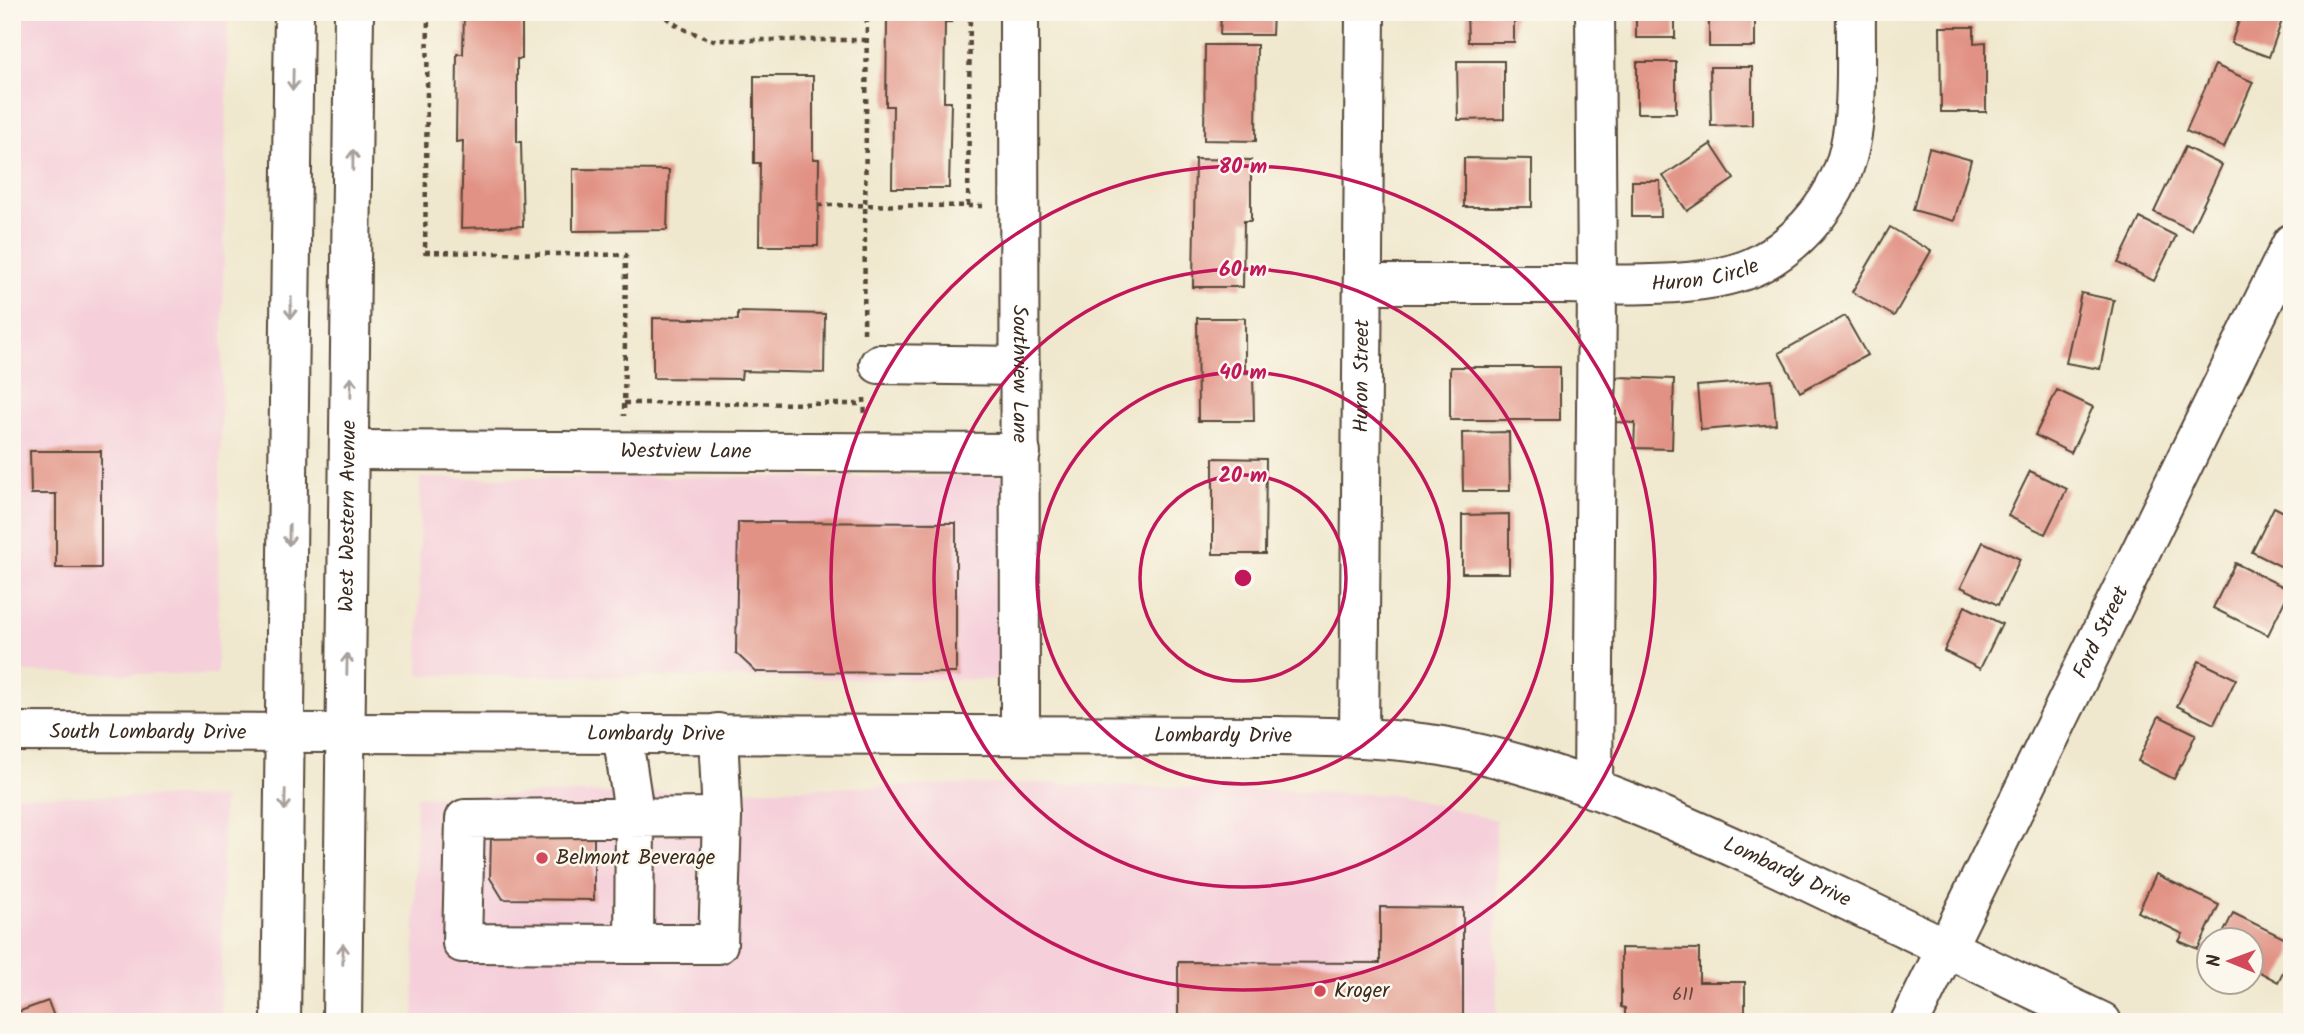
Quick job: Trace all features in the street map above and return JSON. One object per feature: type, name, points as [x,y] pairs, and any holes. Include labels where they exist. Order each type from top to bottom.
[{"type":"street","points":[[281,1022],[294,12]]},
{"type":"street","name":"West Western Avenue","points":[[342,1022],[354,12]]},
{"type":"street","name":"Southview Lane","points":[[1019,12],[1020,735]]},
{"type":"street","name":"Huron Street","points":[[1359,738],[1366,12]]},
{"type":"street","points":[[1593,789],[1597,284],[1595,12]]},
{"type":"street","name":"Huron Circle","points":[[1363,284],[1693,282],[1727,276],[1758,264],[1789,245],[1814,219],[1842,173],[1852,137],[1856,12]]},
{"type":"street","name":"Ford Street","points":[[1910,1022],[2292,243]]},
{"type":"street","points":[[869,364],[1020,366]]},
{"type":"street","name":"Westview Lane","points":[[350,450],[1021,453]]},
{"type":"street","name":"South Lombardy Drive","points":[[12,732],[286,732]]},
{"type":"street","name":"Lombardy Drive","points":[[286,732],[1359,738],[1441,746],[1506,761],[1593,789],[1715,839],[1946,945],[2102,1022]]},
{"type":"street","points":[[622,733],[635,819],[634,944]]},
{"type":"street","points":[[718,733],[722,817],[718,944],[462,943],[465,819],[722,817]]},
{"type":"path","points":[[428,12],[425,252],[626,255],[624,452]]},
{"type":"path","points":[[658,12],[681,28],[711,40],[866,40]]},
{"type":"path","points":[[866,12],[865,204],[869,364],[864,404],[867,453]]},
{"type":"path","points":[[968,206],[970,12]]},
{"type":"path","points":[[818,205],[1020,207]]},
{"type":"path","points":[[624,403],[864,404]]},
{"type":"shaded area","points":[[12,12],[228,12],[217,675],[12,672]]},
{"type":"shaded area","points":[[1039,476],[1040,680],[419,675],[420,478]]},
{"type":"shaded area","points":[[1040,783],[1398,795],[1496,820],[1497,1022],[414,1022],[416,797]]},
{"type":"shaded area","points":[[12,795],[223,798],[221,1022],[12,1022]]},
{"type":"building","points":[[464,12],[522,12],[522,59],[517,59],[517,142],[521,142],[523,226],[461,228],[463,141],[456,142],[457,54],[463,54]]},
{"type":"building","points":[[894,12],[951,12],[951,22],[945,22],[944,102],[951,102],[949,188],[892,188],[893,106],[886,106],[887,19],[894,19]]},
{"type":"building","points":[[1221,12],[1273,12],[1272,35],[1220,35]]},
{"type":"building","points":[[1467,12],[1514,12],[1514,42],[1468,42]]},
{"type":"building","points":[[1636,12],[1675,12],[1675,38],[1636,38]]},
{"type":"building","points":[[1709,12],[1755,12],[1755,47],[1709,47]]},
{"type":"building","points":[[2242,12],[2285,12],[2269,57],[2231,43]]},
{"type":"building","points":[[1940,27],[1974,27],[1974,43],[1986,42],[1986,112],[1941,112]]},
{"type":"building","points":[[1205,45],[1257,45],[1256,141],[1204,140]]},
{"type":"building","points":[[1457,61],[1504,61],[1504,119],[1458,120]]},
{"type":"building","points":[[1637,62],[1676,62],[1676,113],[1637,113]]},
{"type":"building","points":[[2215,65],[2253,82],[2224,148],[2186,131]]},
{"type":"building","points":[[1710,67],[1752,67],[1752,125],[1711,126]]},
{"type":"building","points":[[754,76],[813,76],[813,159],[819,159],[818,246],[759,246],[760,163],[754,163]]},
{"type":"building","points":[[1711,144],[1734,179],[1687,211],[1663,176]]},
{"type":"building","points":[[2185,147],[2222,165],[2191,230],[2154,212]]},
{"type":"building","points":[[1929,148],[1971,160],[1954,221],[1913,210]]},
{"type":"building","points":[[1464,158],[1532,159],[1532,207],[1464,207]]},
{"type":"building","points":[[1195,159],[1251,160],[1251,221],[1244,221],[1243,287],[1193,287]]},
{"type":"building","points":[[573,169],[669,170],[667,230],[573,231]]},
{"type":"building","points":[[1632,181],[1660,181],[1661,217],[1632,217]]},
{"type":"building","points":[[2140,218],[2176,236],[2154,281],[2118,263]]},
{"type":"building","points":[[1890,227],[1931,251],[1894,316],[1852,292]]},
{"type":"building","points":[[2081,293],[2114,300],[2100,369],[2066,363]]},
{"type":"building","points":[[738,312],[825,314],[824,373],[742,371],[741,379],[653,378],[653,318],[738,320]]},
{"type":"building","points":[[1845,316],[1867,355],[1800,392],[1779,353]]},
{"type":"building","points":[[1197,318],[1245,318],[1245,373],[1253,373],[1254,421],[1198,421]]},
{"type":"building","points":[[1450,367],[1560,367],[1560,420],[1450,420]]},
{"type":"building","points":[[1617,377],[1674,379],[1672,449],[1634,448],[1635,423],[1615,422]]},
{"type":"building","points":[[1772,380],[1776,424],[1701,430],[1697,386]]},
{"type":"building","points":[[2057,390],[2093,407],[2071,453],[2035,435]]},
{"type":"building","points":[[1509,432],[1510,491],[1463,491],[1462,433]]},
{"type":"building","points":[[30,451],[101,451],[101,568],[56,568],[56,494],[31,494]]},
{"type":"building","points":[[1213,458],[1266,459],[1265,554],[1213,554]]},
{"type":"building","points":[[2030,471],[2067,489],[2045,534],[2008,516]]},
{"type":"building","points":[[2274,507],[2292,516],[2292,563],[2288,570],[2252,552]]},
{"type":"building","points":[[1509,514],[1509,573],[1462,573],[1462,515]]},
{"type":"building","points":[[738,522],[956,523],[956,673],[756,672],[736,653]]},
{"type":"building","points":[[1983,542],[2020,559],[1998,605],[1961,587]]},
{"type":"building","points":[[2235,563],[2290,590],[2268,635],[2213,608]]},
{"type":"building","points":[[1965,606],[2002,624],[1980,669],[1944,651]]},
{"type":"building","points":[[2199,661],[2236,679],[2214,724],[2177,706]]},
{"type":"building","points":[[2159,716],[2196,734],[2174,779],[2138,761]]},
{"type":"building","name":"Belmont Beverage","points":[[491,836],[594,837],[594,900],[503,899],[490,878]]},
{"type":"building","points":[[2156,874],[2219,905],[2209,926],[2196,926],[2196,948],[2179,941],[2183,934],[2138,912]]},
{"type":"building","name":"Kroger","points":[[1380,907],[1463,908],[1463,1022],[1178,1022],[1178,962],[1380,963]]},
{"type":"building","points":[[2233,913],[2259,926],[2227,926]]},
{"type":"building","points":[[2266,929],[2292,942],[2292,954],[2278,982],[2266,976]]},
{"type":"building","points":[[1621,948],[1699,949],[1699,982],[1745,982],[1745,1022],[1625,1022],[1625,1008],[1621,1007]]},
{"type":"building","points":[[48,1001],[56,1022],[12,1022],[12,1014]]},
{"type":"place","name":"Belmont Beverage","points":[[542,858]]},
{"type":"place","name":"Kroger","points":[[1320,991]]}]
